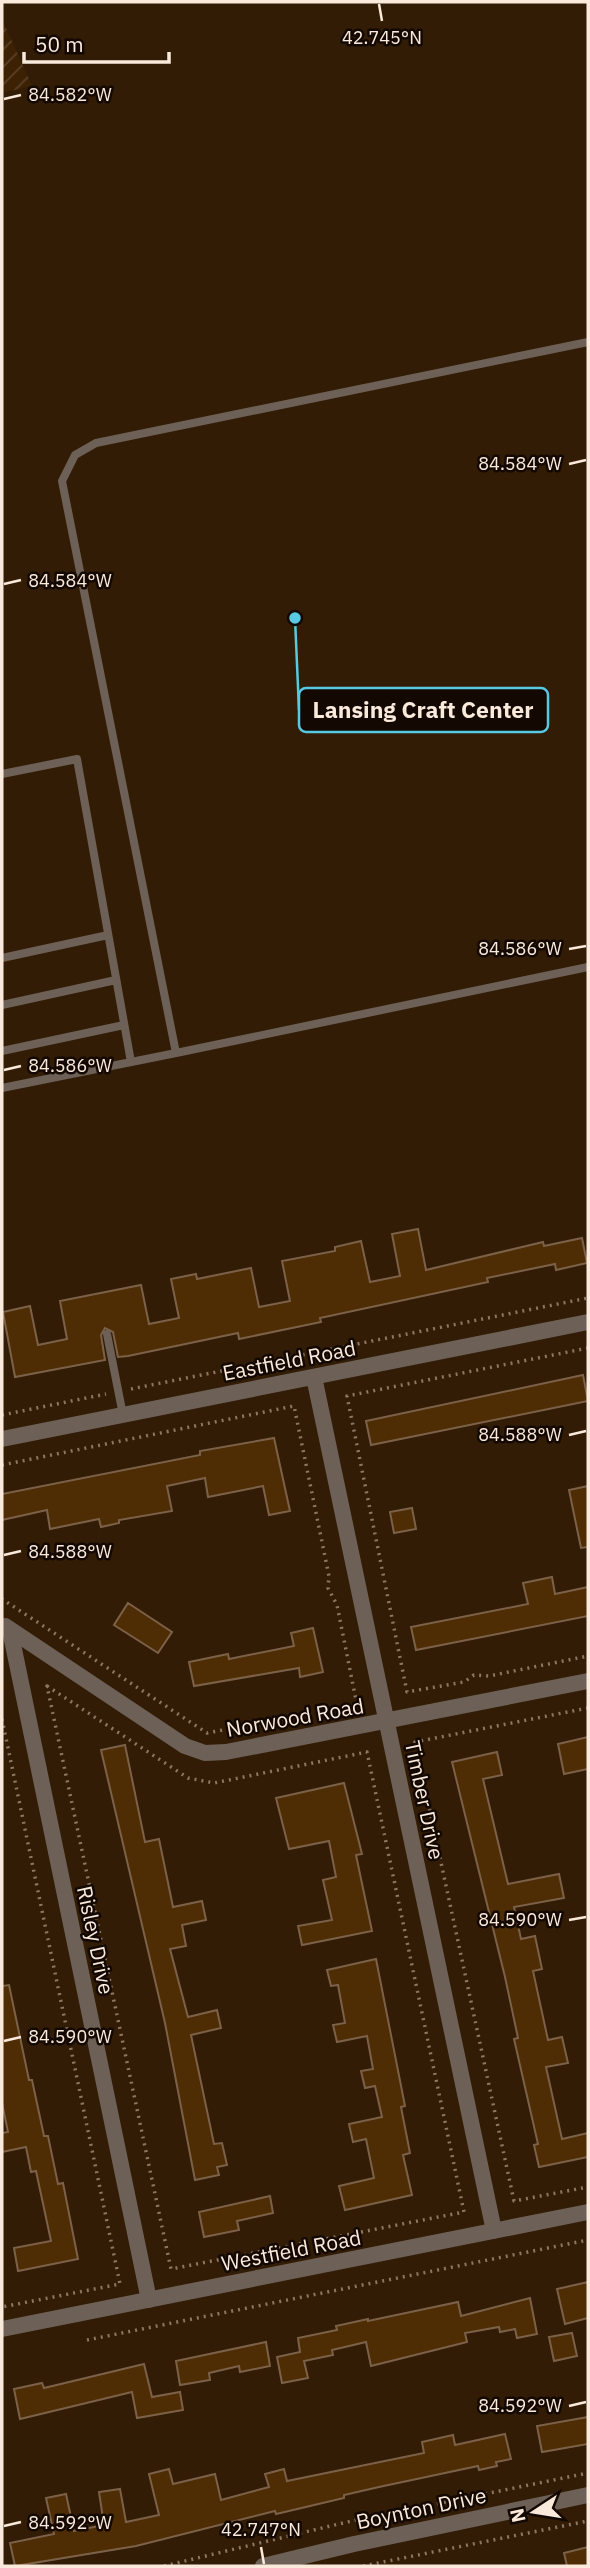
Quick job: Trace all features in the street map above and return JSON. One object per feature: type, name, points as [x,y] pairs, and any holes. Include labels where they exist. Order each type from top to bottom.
[{"type":"street","name":"Eastfield Road","points":[[2,1439],[587,1322]]},
{"type":"street","name":"Timber Drive","points":[[314,1377],[494,2231]]},
{"type":"street","name":"Norwood Road","points":[[6,1627],[185,1746],[205,1753],[226,1752],[387,1722],[588,1681]]},
{"type":"street","name":"Risley Drive","points":[[6,1627],[149,2300]]},
{"type":"street","name":"Westfield Road","points":[[2,2329],[588,2212]]},
{"type":"street","name":"Boynton Drive","points":[[263,2566],[588,2495]]},
{"type":"lane","points":[[176,1052],[62,481],[75,455],[96,443],[588,342]]},
{"type":"lane","points":[[2,774],[77,759],[131,1062]]},
{"type":"lane","points":[[2,958],[108,935]]},
{"type":"lane","points":[[2,1088],[588,967]]},
{"type":"lane","points":[[2,1005],[116,980]]},
{"type":"lane","points":[[2,1051],[124,1025]]},
{"type":"lane","points":[[107,1334],[122,1415]]},
{"type":"path","points":[[2,1415],[588,1298]]},
{"type":"path","points":[[588,1348],[346,1396],[407,1692],[464,1682],[474,1675],[489,1676],[588,1656]]},
{"type":"path","points":[[2,1465],[294,1406],[329,1576],[328,1588],[337,1605],[357,1704],[207,1733],[2,1599]]},
{"type":"path","points":[[47,1686],[188,1779],[214,1783],[367,1752],[464,2212],[171,2269],[47,1686]]},
{"type":"path","points":[[588,1707],[415,1742],[514,2201],[588,2187]]},
{"type":"path","points":[[2,1719],[120,2284],[2,2307]]},
{"type":"path","points":[[87,2340],[588,2240]]},
{"type":"path","points":[[164,2566],[347,2522],[588,2473]]},
{"type":"path","points":[[363,2566],[588,2521]]},
{"type":"shaded area","points":[[2,19],[32,86],[2,93]]},
{"type":"building","points":[[418,1229],[426,1270],[543,1242],[544,1246],[582,1238],[587,1263],[556,1270],[555,1264],[487,1278],[488,1282],[320,1318],[321,1322],[239,1339],[238,1333],[128,1356],[118,1357],[113,1332],[105,1328],[101,1335],[105,1360],[15,1377],[3,1312],[30,1306],[38,1345],[67,1339],[60,1301],[141,1285],[149,1324],[179,1318],[171,1279],[196,1274],[197,1279],[251,1268],[259,1307],[290,1301],[282,1261],[335,1251],[335,1247],[361,1241],[370,1282],[400,1276],[392,1234]]},
{"type":"building","points":[[583,1375],[588,1401],[371,1445],[366,1421]]},
{"type":"building","points":[[274,1438],[290,1511],[269,1515],[263,1486],[208,1497],[205,1478],[167,1486],[172,1511],[119,1520],[119,1523],[101,1527],[99,1519],[50,1529],[47,1510],[2,1520],[2,1494],[200,1455],[200,1451]]},
{"type":"building","points":[[588,1486],[588,1547],[581,1548],[569,1490]]},
{"type":"building","points":[[412,1508],[416,1529],[394,1533],[390,1512]]},
{"type":"building","points":[[552,1577],[555,1594],[588,1587],[588,1616],[416,1650],[411,1627],[528,1604],[523,1583]]},
{"type":"building","points":[[128,1603],[172,1632],[158,1653],[114,1625]]},
{"type":"building","points":[[313,1628],[323,1672],[300,1677],[299,1668],[194,1686],[189,1662],[228,1654],[229,1659],[294,1646],[291,1633]]},
{"type":"building","points":[[588,1737],[588,1769],[564,1774],[558,1744]]},
{"type":"building","points":[[125,1745],[145,1842],[159,1839],[173,1907],[202,1901],[206,1920],[182,1925],[186,1946],[170,1949],[188,2017],[217,2010],[221,2028],[191,2035],[214,2144],[222,2143],[227,2165],[217,2167],[219,2175],[195,2180],[165,2023],[101,1750]]},
{"type":"building","points":[[497,1752],[502,1775],[483,1779],[508,1884],[559,1874],[564,1898],[514,1907],[521,1939],[535,1936],[542,1969],[533,1971],[548,2040],[562,2037],[568,2063],[546,2067],[562,2139],[588,2133],[588,2157],[539,2167],[534,2145],[538,2144],[514,2039],[518,2038],[505,1977],[452,1762]]},
{"type":"building","points":[[344,1783],[362,1854],[356,1855],[372,1931],[302,1945],[298,1926],[332,1920],[323,1880],[336,1877],[329,1841],[289,1849],[276,1798]]},
{"type":"building","points":[[376,1959],[405,2106],[401,2107],[410,2153],[403,2155],[412,2195],[345,2210],[339,2186],[374,2178],[366,2139],[353,2142],[349,2124],[382,2117],[375,2086],[365,2088],[361,2071],[373,2069],[367,2036],[337,2042],[333,2025],[345,2023],[338,1985],[331,1986],[327,1970]]},
{"type":"building","points":[[9,1985],[44,2136],[48,2136],[58,2184],[63,2183],[78,2259],[18,2271],[14,2248],[51,2241],[36,2171],[31,2172],[26,2147],[2,2152],[2,2133],[8,2132],[2,2103],[2,1986]]},
{"type":"building","points":[[270,2196],[273,2213],[237,2221],[239,2230],[204,2237],[199,2212]]},
{"type":"building","points":[[588,2282],[588,2318],[565,2324],[557,2289]]},
{"type":"building","points":[[530,2298],[537,2334],[517,2338],[515,2329],[500,2332],[499,2327],[465,2333],[467,2342],[371,2366],[366,2342],[332,2350],[333,2355],[304,2361],[308,2378],[282,2383],[277,2357],[300,2352],[298,2338],[337,2330],[336,2326],[458,2302],[461,2316]]},
{"type":"building","points":[[572,2333],[577,2356],[554,2361],[549,2337]]},
{"type":"building","points":[[266,2342],[270,2366],[240,2372],[239,2366],[209,2373],[210,2380],[180,2385],[176,2361]]},
{"type":"building","points":[[144,2364],[152,2397],[180,2392],[183,2410],[137,2418],[132,2392],[20,2419],[14,2389],[42,2383],[44,2388]]},
{"type":"building","points":[[588,2417],[588,2444],[542,2452],[537,2426]]},
{"type":"building","points":[[505,2434],[511,2459],[496,2462],[497,2466],[479,2470],[478,2466],[379,2487],[344,2495],[344,2498],[276,2514],[275,2511],[136,2546],[15,2566],[10,2543],[54,2534],[46,2498],[66,2494],[74,2531],[104,2525],[99,2492],[120,2489],[126,2522],[159,2515],[149,2474],[169,2469],[173,2484],[215,2474],[221,2500],[269,2487],[265,2474],[284,2469],[287,2481],[424,2453],[422,2442],[453,2435],[455,2445]]},
{"type":"building","points":[[588,2547],[588,2566],[567,2566],[564,2553]]},
{"type":"place","name":"Lansing Craft Center","points":[[295,618]]}]
